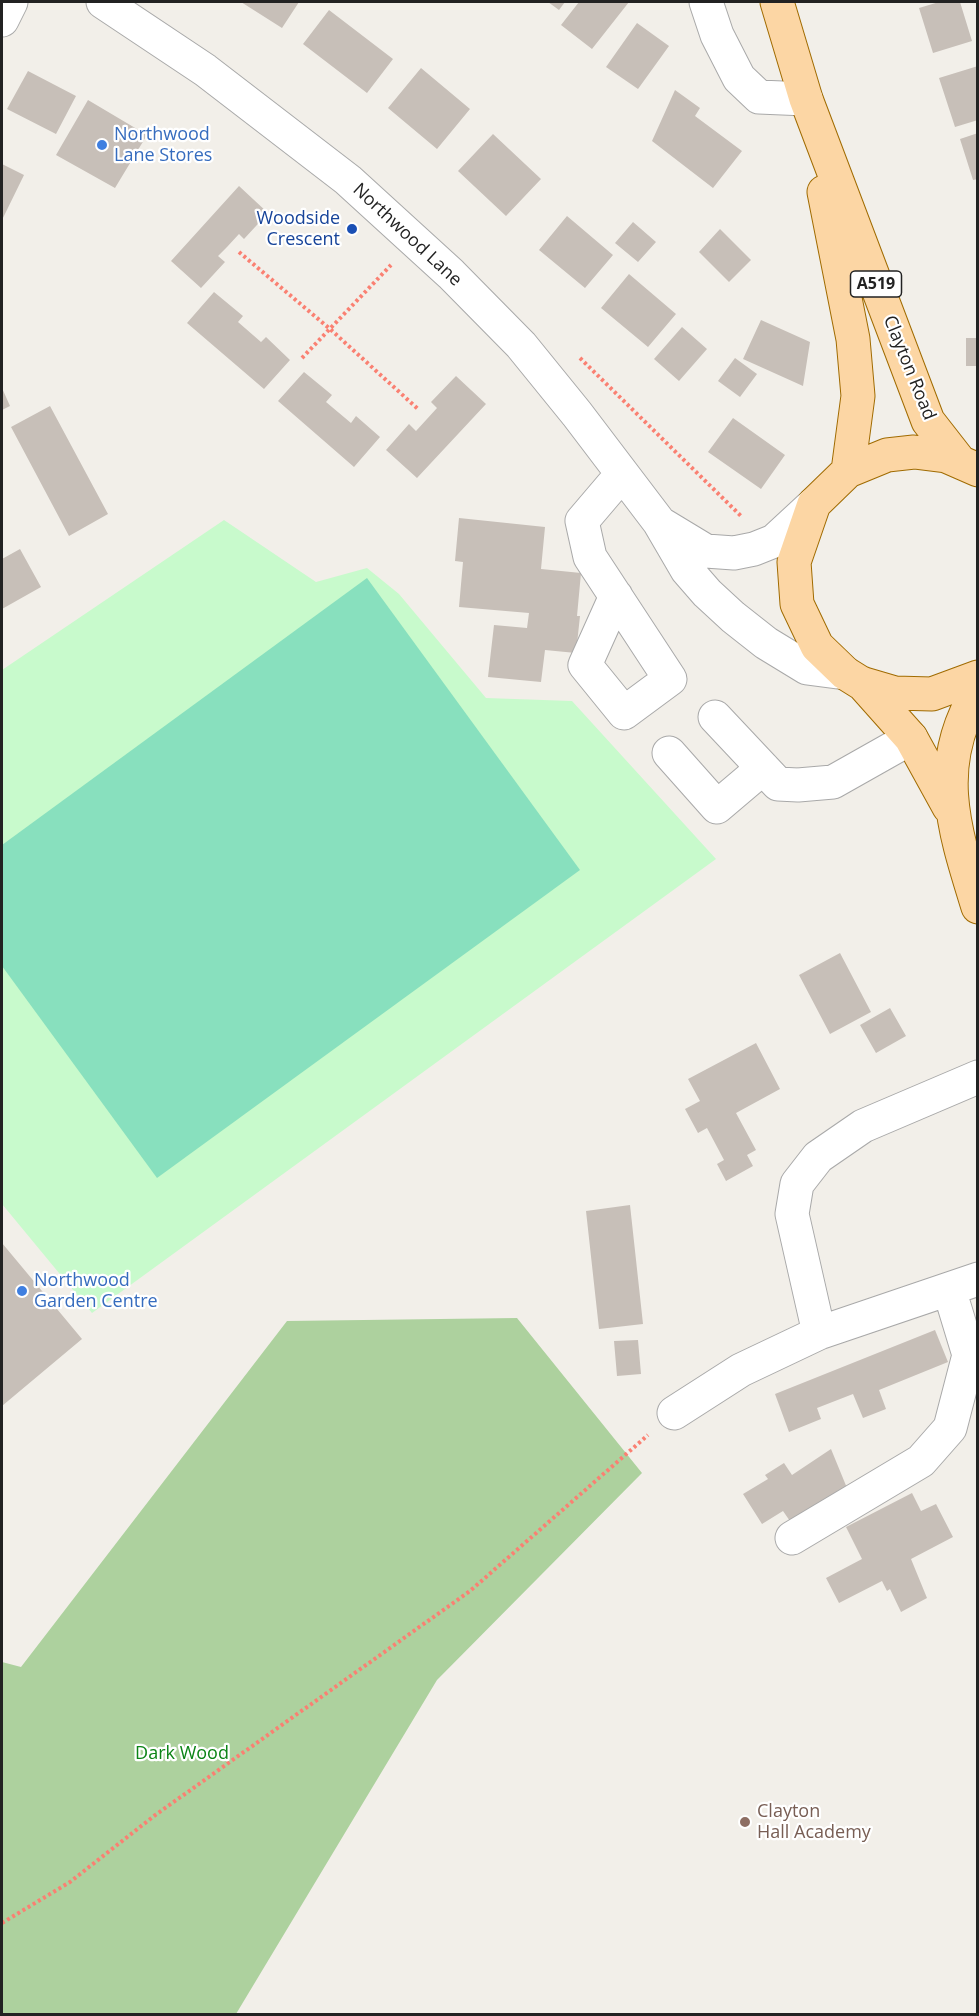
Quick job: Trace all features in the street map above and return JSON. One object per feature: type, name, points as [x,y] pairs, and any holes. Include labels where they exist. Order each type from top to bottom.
[{"type":"main road","name":"Clayton Road","points":[[777,2],[806,99],[928,421],[969,466]]},
{"type":"main road","name":"Clayton Road","points":[[806,99],[853,339],[858,396],[848,471]]},
{"type":"main road","name":"Clayton Road","points":[[969,466],[946,456],[911,452],[887,455],[848,471],[814,504],[794,562],[797,604],[817,646],[853,678],[911,738],[951,812],[978,907]]},
{"type":"main road","name":"Clayton Road","points":[[853,678],[895,693],[932,694],[978,677]]},
{"type":"main road","name":"Clayton Road","points":[[951,812],[950,779],[956,738],[978,691]]},
{"type":"street","points":[[2,20],[11,2]]},
{"type":"street","name":"Northwood Lane","points":[[103,2],[214,77],[348,180],[451,274],[521,345],[659,522],[687,570],[733,617],[766,643],[807,668],[853,678]]},
{"type":"street","points":[[706,2],[717,35],[739,78],[759,97],[806,99]]},
{"type":"street","points":[[616,596],[590,556],[582,521],[622,474]]},
{"type":"street","name":"Northwood Lane","points":[[659,522],[706,551],[734,553],[774,541],[814,504]]},
{"type":"street","points":[[715,717],[778,784],[833,782],[911,738]]},
{"type":"street","points":[[669,753],[717,807],[763,768]]},
{"type":"street","points":[[819,1333],[792,1214],[797,1184],[818,1157],[863,1126],[978,1077]]},
{"type":"street","points":[[674,1413],[741,1370],[819,1333],[963,1284],[973,1364],[950,1428],[921,1461],[792,1538]]},
{"type":"path","points":[[302,358],[415,241]]},
{"type":"path","points":[[239,252],[330,329],[418,409]]},
{"type":"path","points":[[578,356],[747,522],[750,550]]},
{"type":"path","points":[[2,1923],[70,1882],[154,1816],[470,1591],[674,1413]]},
{"type":"green space","points":[[224,520],[316,582],[367,568],[399,594],[486,698],[572,701],[716,859],[92,1313],[2,1204],[2,670]]},
{"type":"green space","points":[[367,578],[580,870],[157,1178],[2,966],[2,845]]},
{"type":"green space","name":"Dark Wood","points":[[517,1318],[642,1473],[437,1680],[236,2014],[2,2014],[2,1662],[21,1667],[287,1321]]},
{"type":"building","points":[[241,2],[299,2],[282,28]]},
{"type":"building","points":[[548,2],[565,2],[559,10]]},
{"type":"building","points":[[579,2],[629,2],[592,49],[561,25]]},
{"type":"building","points":[[939,2],[960,2],[972,41],[933,53],[919,8]]},
{"type":"building","points":[[329,10],[393,59],[367,93],[303,44]]},
{"type":"building","points":[[637,23],[669,46],[638,89],[606,67]]},
{"type":"building","points":[[978,66],[978,120],[955,127],[939,78]]},
{"type":"building","points":[[421,68],[470,109],[437,149],[388,108]]},
{"type":"building","points":[[28,71],[76,96],[56,134],[7,109]]},
{"type":"building","points":[[675,90],[700,108],[695,116],[742,151],[713,188],[652,141]]},
{"type":"building","name":"Northwood Lane Stores","points":[[88,100],[147,135],[115,188],[56,155]]},
{"type":"building","points":[[978,133],[978,179],[973,180],[960,139]]},
{"type":"building","points":[[493,134],[541,179],[506,216],[458,171]]},
{"type":"building","points":[[2,164],[24,175],[2,220]]},
{"type":"building","points":[[239,186],[268,213],[244,239],[239,234],[218,256],[225,262],[201,288],[171,261]]},
{"type":"building","points":[[567,216],[613,255],[585,288],[539,250]]},
{"type":"building","points":[[633,222],[656,242],[638,262],[615,243]]},
{"type":"building","points":[[720,229],[751,260],[729,282],[699,252]]},
{"type":"building","points":[[629,274],[676,314],[648,347],[601,308]]},
{"type":"building","points":[[214,292],[243,316],[238,322],[261,342],[266,337],[290,360],[264,389],[187,323]]},
{"type":"building","points":[[761,320],[810,342],[803,386],[743,359]]},
{"type":"building","points":[[682,327],[707,349],[679,381],[654,359]]},
{"type":"building","points":[[966,338],[978,338],[978,366],[966,366]]},
{"type":"building","points":[[735,358],[757,374],[740,397],[718,381]]},
{"type":"building","points":[[304,372],[332,395],[326,402],[351,423],[356,416],[380,437],[354,467],[278,401]]},
{"type":"building","points":[[456,376],[486,404],[417,478],[386,450],[409,424],[416,431],[437,408],[431,402]]},
{"type":"building","points":[[2,388],[10,406],[2,410]]},
{"type":"building","points":[[50,406],[108,514],[69,536],[11,427]]},
{"type":"building","points":[[733,418],[785,455],[761,489],[708,452]]},
{"type":"building","points":[[459,518],[545,527],[541,569],[581,573],[576,653],[545,650],[541,682],[488,677],[494,625],[527,628],[529,613],[459,607],[463,562],[455,561]]},
{"type":"building","points":[[20,549],[41,587],[2,609],[2,559]]},
{"type":"building","points":[[840,953],[871,1012],[830,1034],[799,975]]},
{"type":"building","points":[[890,1008],[906,1036],[876,1053],[860,1025]]},
{"type":"building","points":[[756,1043],[780,1089],[736,1113],[756,1150],[747,1155],[753,1166],[726,1181],[717,1164],[724,1160],[707,1128],[698,1133],[685,1109],[700,1101],[688,1079]]},
{"type":"building","points":[[630,1205],[643,1324],[599,1329],[586,1211]]},
{"type":"building","name":"Northwood Garden Centre","points":[[2,1243],[82,1339],[2,1406]]},
{"type":"building","points":[[935,1330],[948,1362],[879,1390],[886,1409],[863,1418],[853,1394],[817,1408],[821,1419],[789,1432],[775,1394]]},
{"type":"building","points":[[638,1340],[641,1374],[617,1376],[614,1341]]},
{"type":"building","points":[[831,1449],[847,1488],[792,1524],[783,1511],[762,1524],[743,1494],[768,1479],[765,1475],[784,1463],[792,1475]]},
{"type":"building","points":[[912,1493],[921,1511],[936,1504],[953,1537],[911,1559],[927,1598],[901,1612],[890,1589],[887,1591],[882,1581],[839,1603],[826,1578],[862,1559],[846,1527]]},
{"type":"place","name":"Northwood Lane Stores","points":[[102,145]]},
{"type":"place","name":"Woodside Crescent","points":[[352,229]]},
{"type":"place","name":"Northwood Garden Centre","points":[[22,1291]]},
{"type":"place","name":"Clayton Hall Academy","points":[[745,1822]]}]
